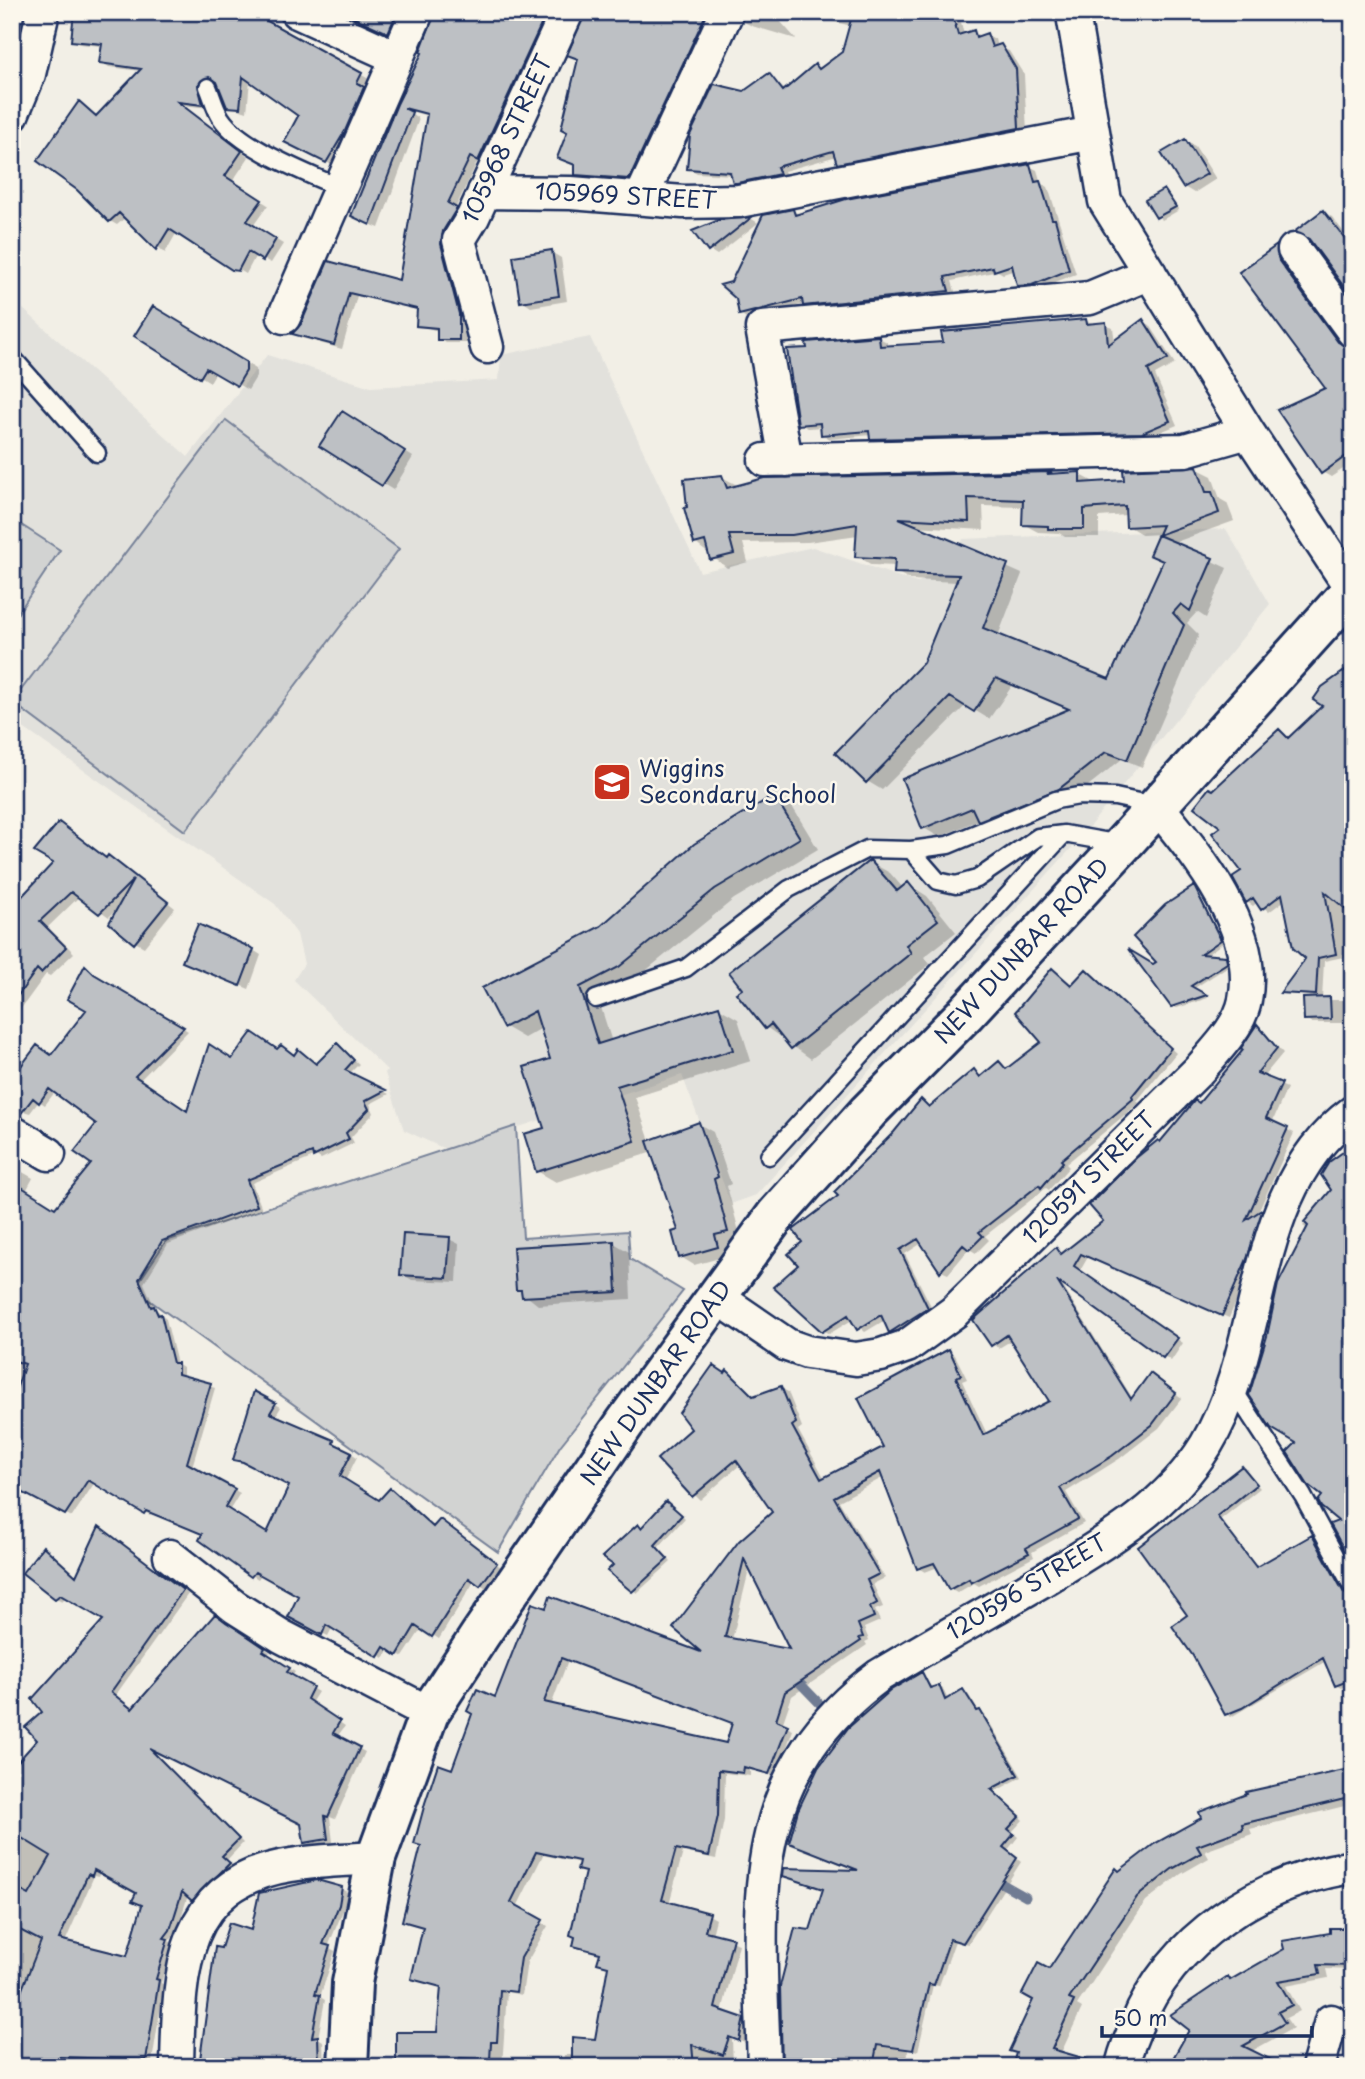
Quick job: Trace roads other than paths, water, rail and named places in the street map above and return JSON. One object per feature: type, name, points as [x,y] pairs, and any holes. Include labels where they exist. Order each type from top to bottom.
[{"type":"street","points":[[12,115],[29,74],[43,12]]},
{"type":"street","points":[[297,12],[397,57]]},
{"type":"street","points":[[284,317],[417,12]]},
{"type":"street","name":"105968 STREET","points":[[487,347],[459,240],[567,12]]},
{"type":"street","points":[[641,198],[727,12]]},
{"type":"street","points":[[1068,13],[1105,201],[1248,432],[1353,590]]},
{"type":"street","name":"105969 STREET","points":[[484,192],[541,191],[714,203],[768,197],[1093,133]]},
{"type":"street","points":[[1294,250],[1353,331]]},
{"type":"street","points":[[1150,273],[1090,298],[762,328],[775,460],[1185,450],[1248,432]]},
{"type":"street","name":"NEW DUNBAR ROAD","points":[[348,2067],[352,1983],[376,1857],[429,1713],[625,1423],[776,1214],[868,1112],[965,1014],[1123,844],[1353,590]]},
{"type":"street","name":"120591 STREET","points":[[717,1297],[787,1345],[807,1352],[856,1359],[881,1355],[907,1346],[954,1312],[1198,1071],[1227,1038],[1245,1002],[1245,971],[1240,941],[1229,909],[1195,853],[1157,806]]},
{"type":"street","name":"120596 STREET","points":[[764,2067],[760,1923],[763,1878],[783,1792],[795,1765],[834,1712],[880,1675],[1104,1543],[1158,1502],[1188,1471],[1207,1444],[1233,1390],[1281,1209],[1311,1153],[1353,1112]]},
{"type":"street","points":[[12,1132],[48,1154]]},
{"type":"street","points":[[170,1556],[235,1607],[281,1636],[429,1713]]},
{"type":"street","points":[[177,2067],[181,1972],[190,1937],[212,1900],[254,1874],[290,1865],[376,1857]]},
{"type":"street","points":[[1122,2067],[1143,2007],[1168,1970],[1202,1934],[1257,1897],[1320,1871],[1353,1867]]},
{"type":"street","points":[[1318,2067],[1331,2021]]},
{"type":"lane","points":[[208,87],[221,118],[244,139],[296,168],[340,188]]},
{"type":"lane","points":[[12,357],[97,453]]},
{"type":"lane","points":[[596,999],[686,968],[789,889],[867,849],[911,850],[965,840],[1056,800],[1079,796],[1115,797],[1157,806]]},
{"type":"lane","points":[[911,850],[938,881],[956,885],[977,879],[1038,837],[1064,834],[1123,844]]},
{"type":"lane","points":[[769,1156],[1064,834]]},
{"type":"lane","points":[[1233,1390],[1303,1496],[1353,1588]]},
{"type":"waterway","points":[[791,1674],[854,1739]]},
{"type":"waterway","points":[[992,1878],[1026,1897]]},
{"type":"place","name":"Wiggins Secondary School","points":[[612,782]]}]
